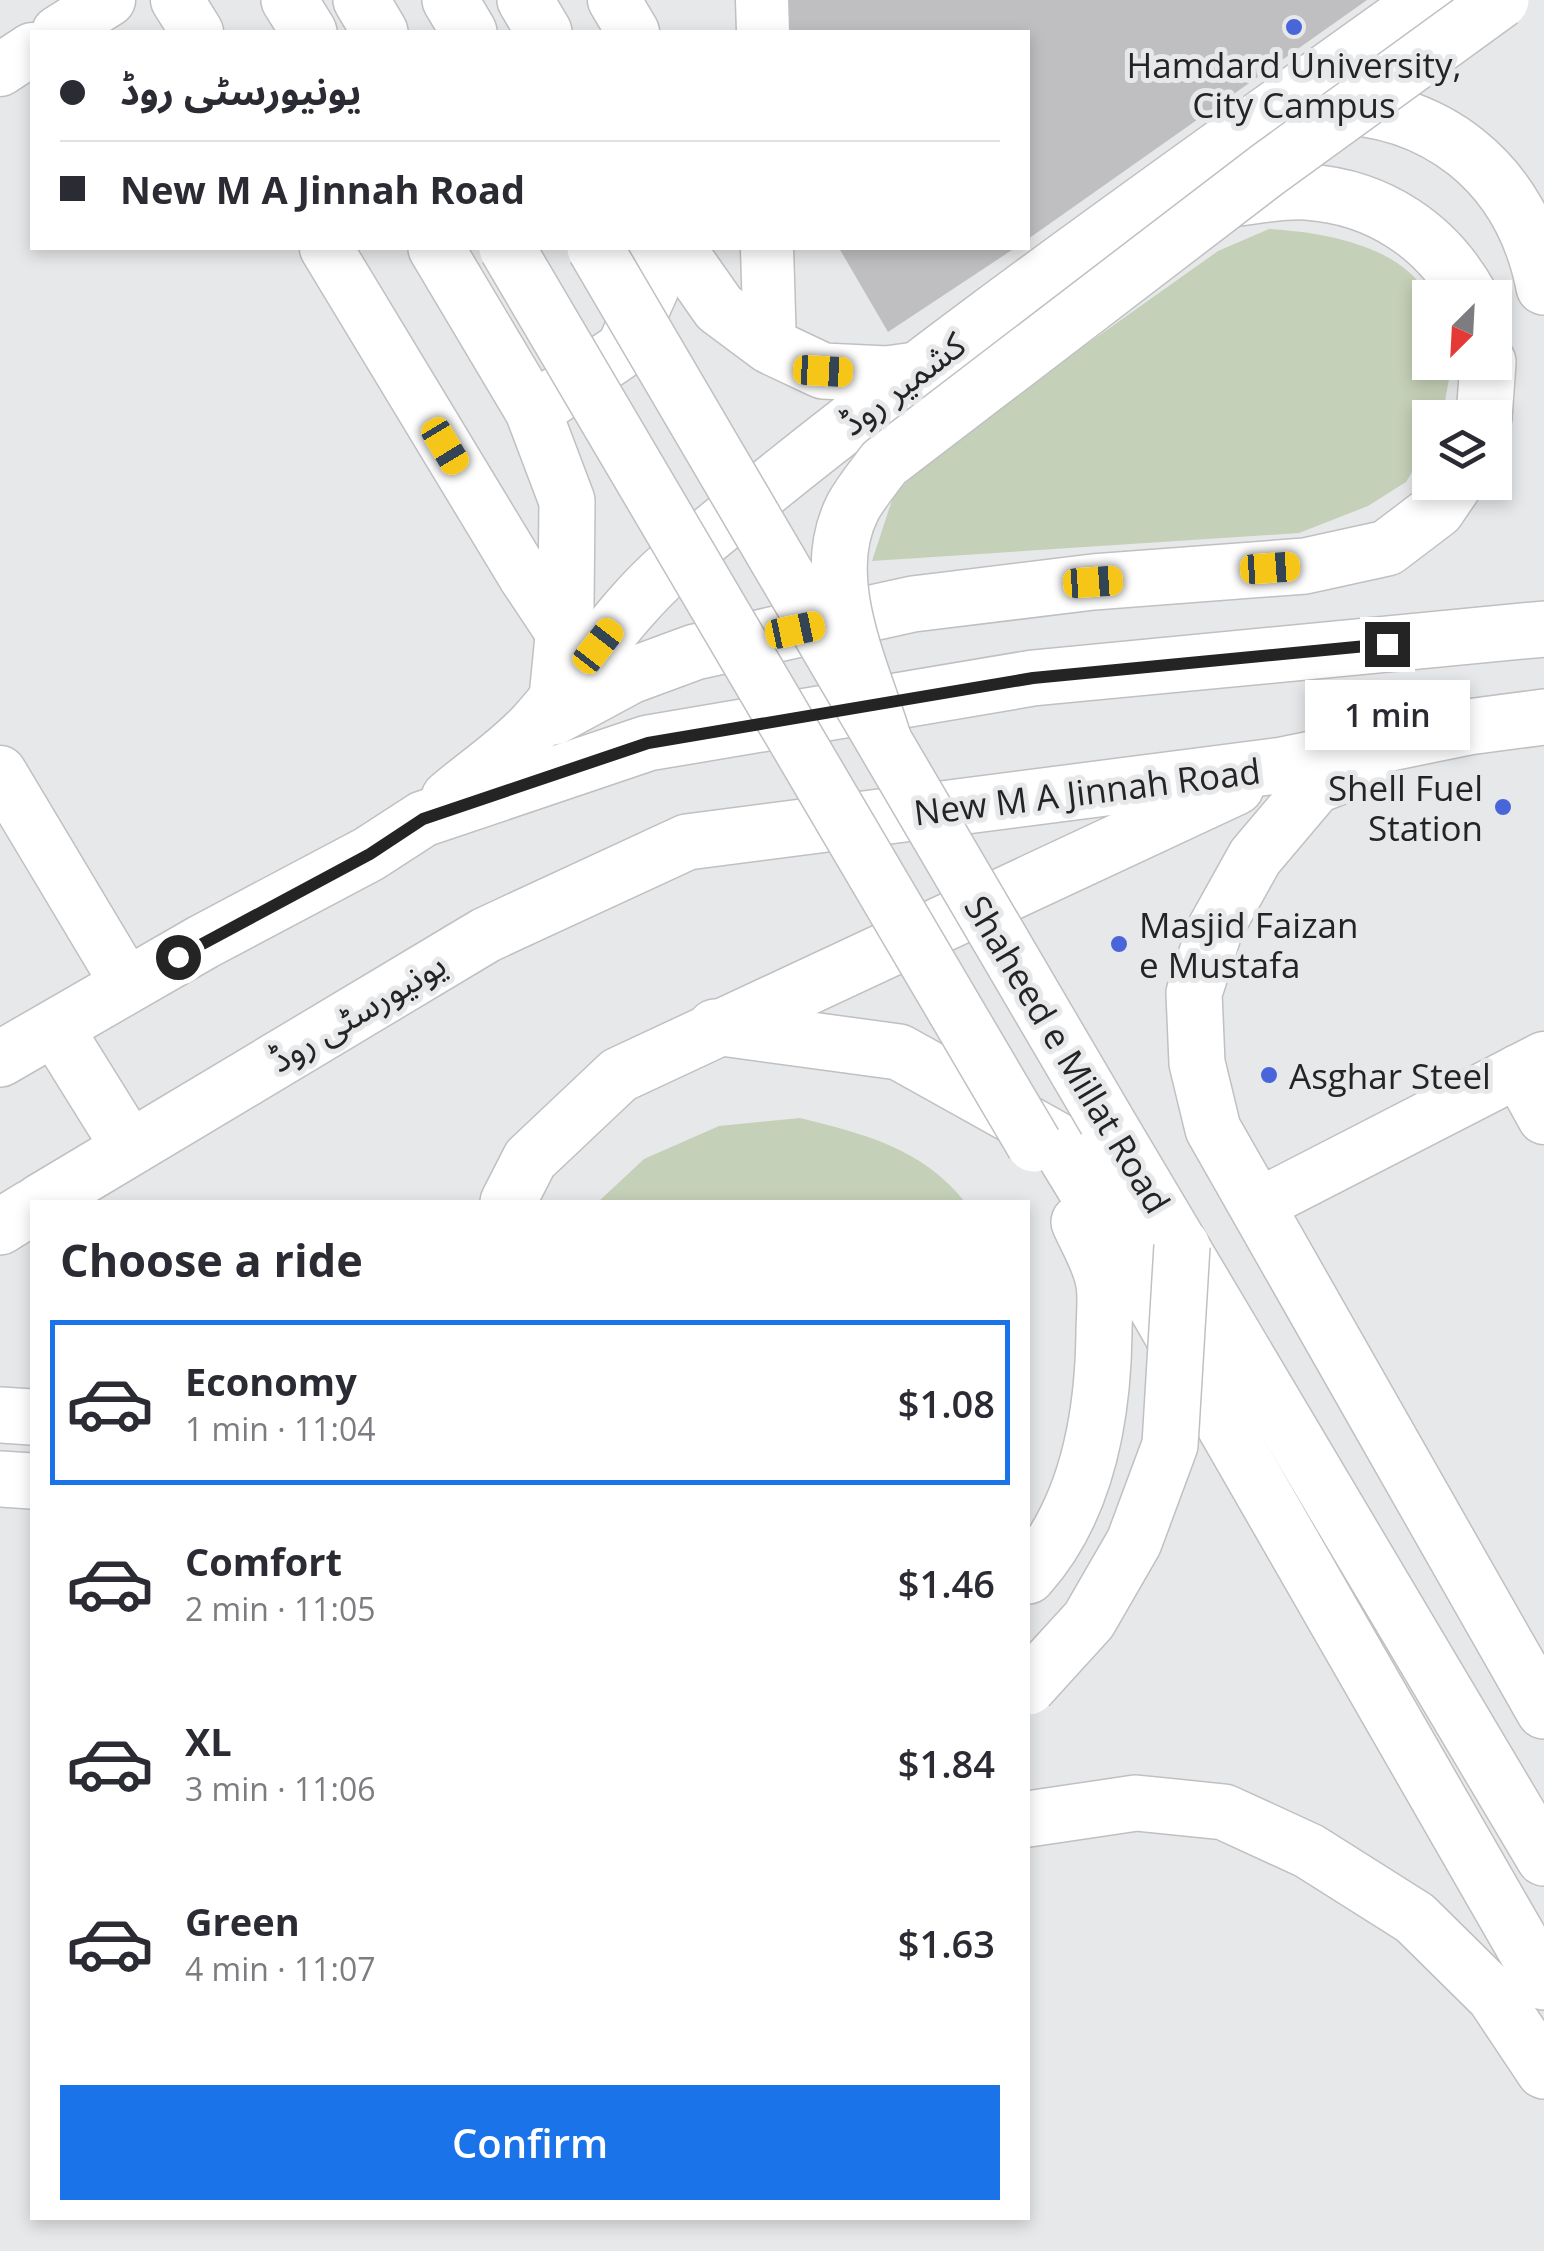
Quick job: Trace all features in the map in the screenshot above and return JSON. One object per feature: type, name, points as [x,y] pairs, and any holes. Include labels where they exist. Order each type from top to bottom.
[{"type":"main road","points":[[289,0],[307,30]]},
{"type":"main road","points":[[361,0],[379,30]]},
{"type":"main road","points":[[450,0],[468,30]]},
{"type":"main road","points":[[525,0],[543,30]]},
{"type":"main road","name":"کشمیر روڈ","points":[[423,819],[545,713],[619,619],[670,568],[916,370],[1427,0]]},
{"type":"main road","name":"کشمیر روڈ","points":[[883,738],[844,611],[839,561],[852,509],[884,463],[1228,199],[1501,0]]},
{"type":"main road","points":[[1270,112],[1323,106],[1400,116],[1461,144],[1508,193],[1537,251],[1544,287]]},
{"type":"main road","points":[[1228,199],[1306,192],[1358,202],[1414,226],[1453,266],[1460,280]]},
{"type":"main road","points":[[437,250],[533,411],[567,501],[563,634],[545,713]]},
{"type":"main road","name":"Shaheed e Millat Road","points":[[508,250],[1074,1211],[1104,1280],[1104,1377],[1096,1437],[1078,1491],[1044,1558],[1030,1574]]},
{"type":"main road","name":"Shaheed e Millat Road","points":[[596,250],[1544,1858]]},
{"type":"main road","points":[[533,411],[624,349],[656,277],[654,250]]},
{"type":"main road","points":[[679,250],[718,308],[770,346],[823,371],[887,374],[916,370]]},
{"type":"main road","points":[[545,713],[695,652],[912,604],[1093,582],[1305,566],[1387,548],[1438,510],[1444,500]]},
{"type":"main road","points":[[0,1060],[370,854],[423,819],[648,743],[1033,678],[1544,629]]},
{"type":"main road","name":"New M A Jinnah Road","points":[[686,842],[1283,765],[1468,727],[1544,717]]},
{"type":"main road","points":[[1468,727],[1315,786],[1255,857],[1215,929],[1194,993],[1197,1064],[1213,1130],[1544,1711]]},
{"type":"main road","points":[[509,1200],[530,1158],[619,1075],[1283,765]]},
{"type":"main road","name":"یونیورسٹی روڈ","points":[[43,1200],[486,935],[686,842]]},
{"type":"main road","points":[[715,1027],[899,1052],[1055,1140],[1131,1262],[1544,1982]]},
{"type":"main road","points":[[55,1028],[128,1148]]},
{"type":"main road","points":[[0,1227],[30,1208]]},
{"type":"main road","points":[[1030,1685],[1089,1620],[1134,1542],[1170,1445],[1182,1246]]},
{"type":"main road","points":[[0,1415],[30,1417]]},
{"type":"main road","points":[[0,1479],[30,1481]]},
{"type":"main road","points":[[1030,1819],[1136,1804],[1224,1812],[1309,1850],[1414,1918],[1494,1996],[1544,2071]]},
{"type":"street","points":[[61,30],[109,0]]},
{"type":"street","points":[[177,0],[196,30]]},
{"type":"street","points":[[614,0],[631,30]]},
{"type":"street","points":[[762,0],[763,30]]},
{"type":"street","points":[[0,70],[30,50]]},
{"type":"street","points":[[327,250],[563,634]]},
{"type":"street","points":[[764,254],[770,346]]},
{"type":"street","points":[[0,772],[128,986]]},
{"type":"street","points":[[1256,1206],[1531,1064],[1544,1118]]},
{"type":"green space","points":[[1269,229],[1312,234],[1381,254],[1416,280],[1412,280],[1412,380],[1449,380],[1445,400],[1412,400],[1412,472],[1406,482],[1368,506],[1299,533],[872,561],[894,494],[949,442],[1218,251]]},
{"type":"green space","points":[[800,1118],[847,1130],[911,1156],[930,1168],[963,1200],[600,1200],[644,1159],[719,1126]]},
{"type":"building","points":[[788,0],[1367,0],[1030,238],[1030,30],[782,30]]},
{"type":"building","points":[[840,250],[1012,250],[888,332]]},
{"type":"place","name":"Hamdard University, City Campus","points":[[1294,27]]},
{"type":"place","name":"Shell Fuel Station","points":[[1503,807]]},
{"type":"place","name":"Masjid Faizan e Mustafa","points":[[1119,944]]},
{"type":"place","name":"Asghar Steel","points":[[1269,1075]]},
{"type":"route","points":[[178,957],[370,854],[423,819],[648,743],[1033,678],[1387,644]]}]
